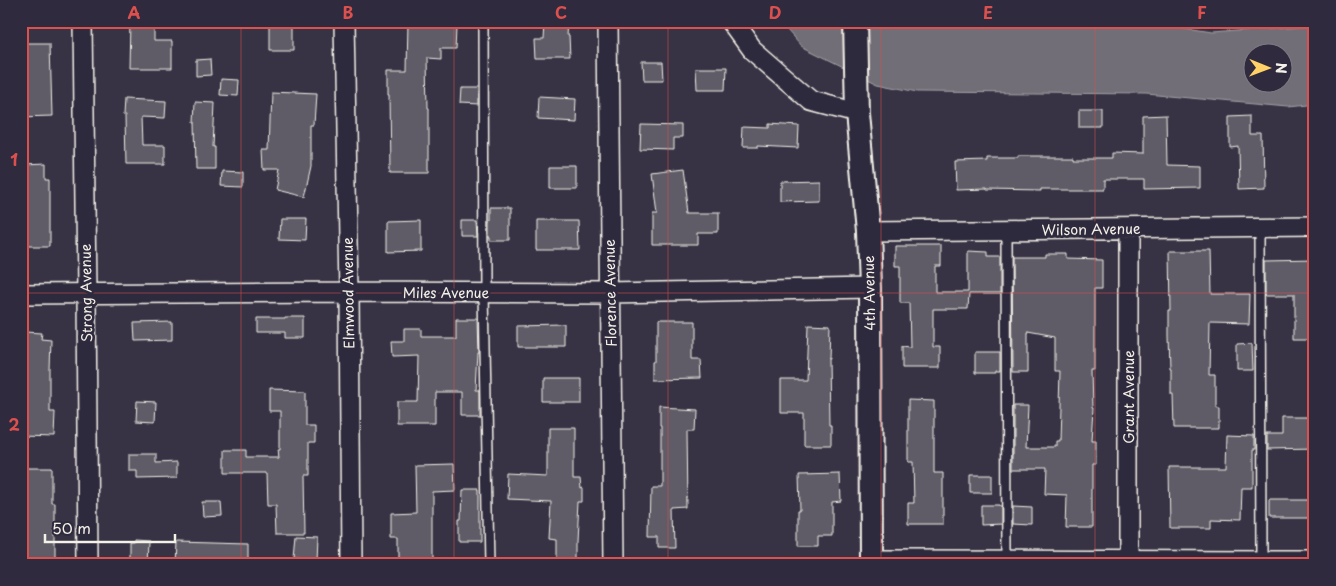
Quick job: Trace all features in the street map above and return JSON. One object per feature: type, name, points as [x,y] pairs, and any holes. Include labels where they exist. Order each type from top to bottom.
[{"type":"street","name":"Strong Avenue","points":[[83,21],[88,565]]},
{"type":"street","name":"Elmwood Avenue","points":[[344,21],[349,292],[351,565]]},
{"type":"street","name":"Florence Avenue","points":[[608,21],[613,565]]},
{"type":"street","points":[[731,21],[752,50],[811,101],[856,114]]},
{"type":"street","name":"4th Avenue","points":[[855,21],[856,114],[868,231],[870,288],[871,562]]},
{"type":"street","name":"Wilson Avenue","points":[[868,231],[1315,227]]},
{"type":"street","name":"Grant Avenue","points":[[1128,228],[1128,563]]},
{"type":"street","name":"Miles Avenue","points":[[21,294],[610,293],[870,288]]},
{"type":"street","points":[[871,562],[1261,563],[1315,561]]},
{"type":"lane","points":[[482,21],[489,565]]},
{"type":"lane","points":[[1260,227],[1261,563]]},
{"type":"lane","points":[[1006,230],[1007,563]]},
{"type":"shaded area","points":[[779,21],[1135,21],[1211,33],[1315,25],[1315,104],[1288,107],[1146,94],[917,92],[878,84],[801,46]]},
{"type":"building","points":[[130,21],[154,21],[154,41],[172,41],[172,68],[129,68]]},
{"type":"building","points":[[545,21],[569,21],[570,59],[537,59],[536,38],[544,38]]},
{"type":"building","points":[[270,22],[294,22],[294,50],[270,50]]},
{"type":"building","points":[[408,22],[457,24],[456,48],[441,48],[441,59],[427,58],[429,173],[390,173],[388,70],[407,70]]},
{"type":"building","points":[[21,43],[50,43],[52,116],[21,117]]},
{"type":"building","points":[[210,59],[211,75],[196,76],[196,60]]},
{"type":"building","points":[[641,62],[661,62],[662,80],[642,80]]},
{"type":"building","points":[[696,68],[726,68],[725,90],[697,90]]},
{"type":"building","points":[[221,79],[239,80],[238,96],[220,95]]},
{"type":"building","points":[[460,89],[477,89],[477,106],[459,105]]},
{"type":"building","points":[[271,92],[316,94],[314,125],[311,125],[311,166],[304,197],[275,190],[279,170],[264,170],[263,150],[269,150]]},
{"type":"building","points":[[539,97],[575,99],[574,120],[538,118]]},
{"type":"building","points":[[124,99],[166,101],[165,118],[141,117],[142,145],[165,145],[165,164],[126,164],[125,116],[123,116]]},
{"type":"building","points":[[195,102],[215,103],[213,147],[215,147],[215,169],[196,169]]},
{"type":"building","points":[[1079,111],[1103,111],[1103,128],[1079,128]]},
{"type":"building","points":[[1166,115],[1167,165],[1200,166],[1200,188],[1144,189],[1144,179],[1103,179],[1103,189],[1040,189],[1040,191],[956,190],[955,162],[987,161],[987,158],[1018,158],[1018,156],[1112,158],[1112,153],[1143,154],[1143,116]]},
{"type":"building","points":[[1252,116],[1252,136],[1263,136],[1264,188],[1239,189],[1238,146],[1230,147],[1230,117]]},
{"type":"building","points":[[641,124],[683,125],[683,138],[673,138],[673,150],[640,149]]},
{"type":"building","points":[[770,124],[799,126],[798,148],[758,146],[758,148],[743,148],[744,127],[770,128]]},
{"type":"building","points":[[46,164],[46,178],[50,178],[50,246],[21,246],[21,185],[24,185],[24,165]]},
{"type":"building","points":[[550,166],[577,166],[577,188],[550,188]]},
{"type":"building","points":[[683,170],[689,213],[718,213],[718,234],[698,234],[698,245],[652,245],[652,213],[657,213],[652,174]]},
{"type":"building","points":[[222,171],[243,172],[243,187],[221,186]]},
{"type":"building","points":[[819,180],[819,201],[780,202],[780,181]]},
{"type":"building","points":[[491,208],[510,208],[510,240],[491,240]]},
{"type":"building","points":[[280,219],[306,219],[305,240],[279,239]]},
{"type":"building","points":[[421,220],[421,251],[388,252],[388,221]]},
{"type":"building","points":[[462,220],[477,220],[478,236],[462,236]]},
{"type":"building","points":[[536,221],[579,221],[580,250],[536,250]]},
{"type":"building","points":[[895,246],[941,246],[941,266],[935,266],[935,292],[968,292],[968,251],[988,252],[988,257],[1000,257],[1000,294],[969,294],[968,309],[933,309],[933,347],[940,347],[940,368],[902,368],[902,346],[910,347],[909,303],[900,303],[900,266],[895,266]]},
{"type":"building","points":[[1170,251],[1209,251],[1210,294],[1250,294],[1249,324],[1210,323],[1209,375],[1215,375],[1215,406],[1219,406],[1219,428],[1174,428],[1169,336],[1169,311],[1171,311]]},
{"type":"building","points":[[1045,254],[1068,254],[1068,259],[1102,260],[1102,288],[1095,288],[1095,371],[1092,371],[1094,408],[1092,441],[1096,441],[1096,465],[1092,465],[1092,527],[1066,527],[1067,495],[1044,494],[1045,469],[1013,469],[1013,405],[1028,405],[1026,447],[1055,447],[1055,441],[1058,441],[1060,371],[1055,371],[1055,338],[1028,333],[1028,372],[1013,372],[1012,257],[1045,257]]},
{"type":"building","points":[[1315,259],[1315,338],[1294,338],[1294,294],[1266,294],[1266,260]]},
{"type":"building","points":[[305,318],[305,338],[285,338],[285,333],[256,333],[256,319]]},
{"type":"building","points":[[456,318],[478,318],[479,352],[476,390],[480,390],[480,415],[462,415],[462,392],[435,392],[435,426],[397,426],[397,402],[418,402],[419,356],[392,357],[391,341],[404,341],[404,329],[421,329],[421,336],[456,336]]},
{"type":"building","points":[[172,322],[172,340],[135,341],[134,323]]},
{"type":"building","points":[[656,322],[692,322],[692,360],[701,360],[702,378],[655,379]]},
{"type":"building","points":[[808,324],[830,325],[828,359],[831,445],[804,445],[804,413],[781,413],[781,380],[806,380]]},
{"type":"building","points":[[566,325],[566,347],[518,347],[518,326]]},
{"type":"building","points":[[25,332],[42,333],[41,339],[51,340],[50,412],[55,412],[54,437],[21,436],[21,417],[26,417],[25,359],[21,358],[21,338],[25,338]]},
{"type":"building","points":[[1252,343],[1253,371],[1237,371],[1237,344]]},
{"type":"building","points":[[975,352],[1000,352],[1000,371],[995,371],[995,373],[975,373]]},
{"type":"building","points":[[543,378],[579,378],[579,402],[543,402]]},
{"type":"building","points":[[269,390],[305,391],[305,425],[314,425],[314,443],[308,443],[308,476],[303,476],[304,533],[277,533],[276,504],[268,504],[267,473],[225,473],[225,450],[246,450],[246,457],[279,457],[280,411],[269,411]]},
{"type":"building","points":[[908,400],[934,401],[934,473],[943,473],[943,524],[908,524],[908,503],[914,503],[913,462],[908,462]]},
{"type":"building","points":[[137,401],[156,402],[155,422],[136,421]]},
{"type":"building","points":[[659,407],[695,409],[694,429],[687,429],[688,509],[674,510],[675,548],[659,548],[659,537],[650,537],[651,486],[660,486]]},
{"type":"building","points":[[1282,418],[1315,418],[1315,449],[1267,450],[1267,436],[1282,436]]},
{"type":"building","points":[[548,428],[574,428],[574,477],[581,477],[582,488],[584,487],[584,501],[580,501],[578,565],[557,565],[557,539],[549,538],[551,501],[507,499],[508,474],[548,476]]},
{"type":"building","points":[[1227,435],[1254,436],[1252,487],[1241,487],[1240,520],[1211,519],[1211,528],[1170,528],[1169,467],[1226,467]]},
{"type":"building","points":[[129,454],[156,454],[156,463],[177,462],[177,478],[137,479],[137,471],[129,471]]},
{"type":"building","points":[[454,464],[455,490],[432,491],[432,565],[398,565],[398,539],[391,539],[391,513],[416,512],[415,465]]},
{"type":"building","points":[[21,468],[52,468],[52,504],[55,504],[55,562],[21,562]]},
{"type":"building","points":[[840,474],[841,501],[832,502],[832,536],[818,536],[818,546],[798,546],[799,475]]},
{"type":"building","points":[[970,475],[992,475],[992,493],[970,493]]},
{"type":"building","points":[[462,490],[480,490],[480,542],[459,542]]},
{"type":"building","points":[[1269,500],[1315,500],[1315,518],[1269,518]]},
{"type":"building","points":[[202,502],[221,502],[222,516],[203,517]]},
{"type":"building","points":[[981,505],[1001,506],[1001,524],[981,525]]},
{"type":"building","points":[[1013,506],[1032,507],[1032,525],[1013,524]]},
{"type":"building","points":[[296,536],[317,537],[316,561],[294,559]]},
{"type":"building","points":[[134,540],[149,541],[148,565],[130,565],[130,543],[134,543]]},
{"type":"building","points":[[176,542],[248,544],[248,565],[175,565]]}]
